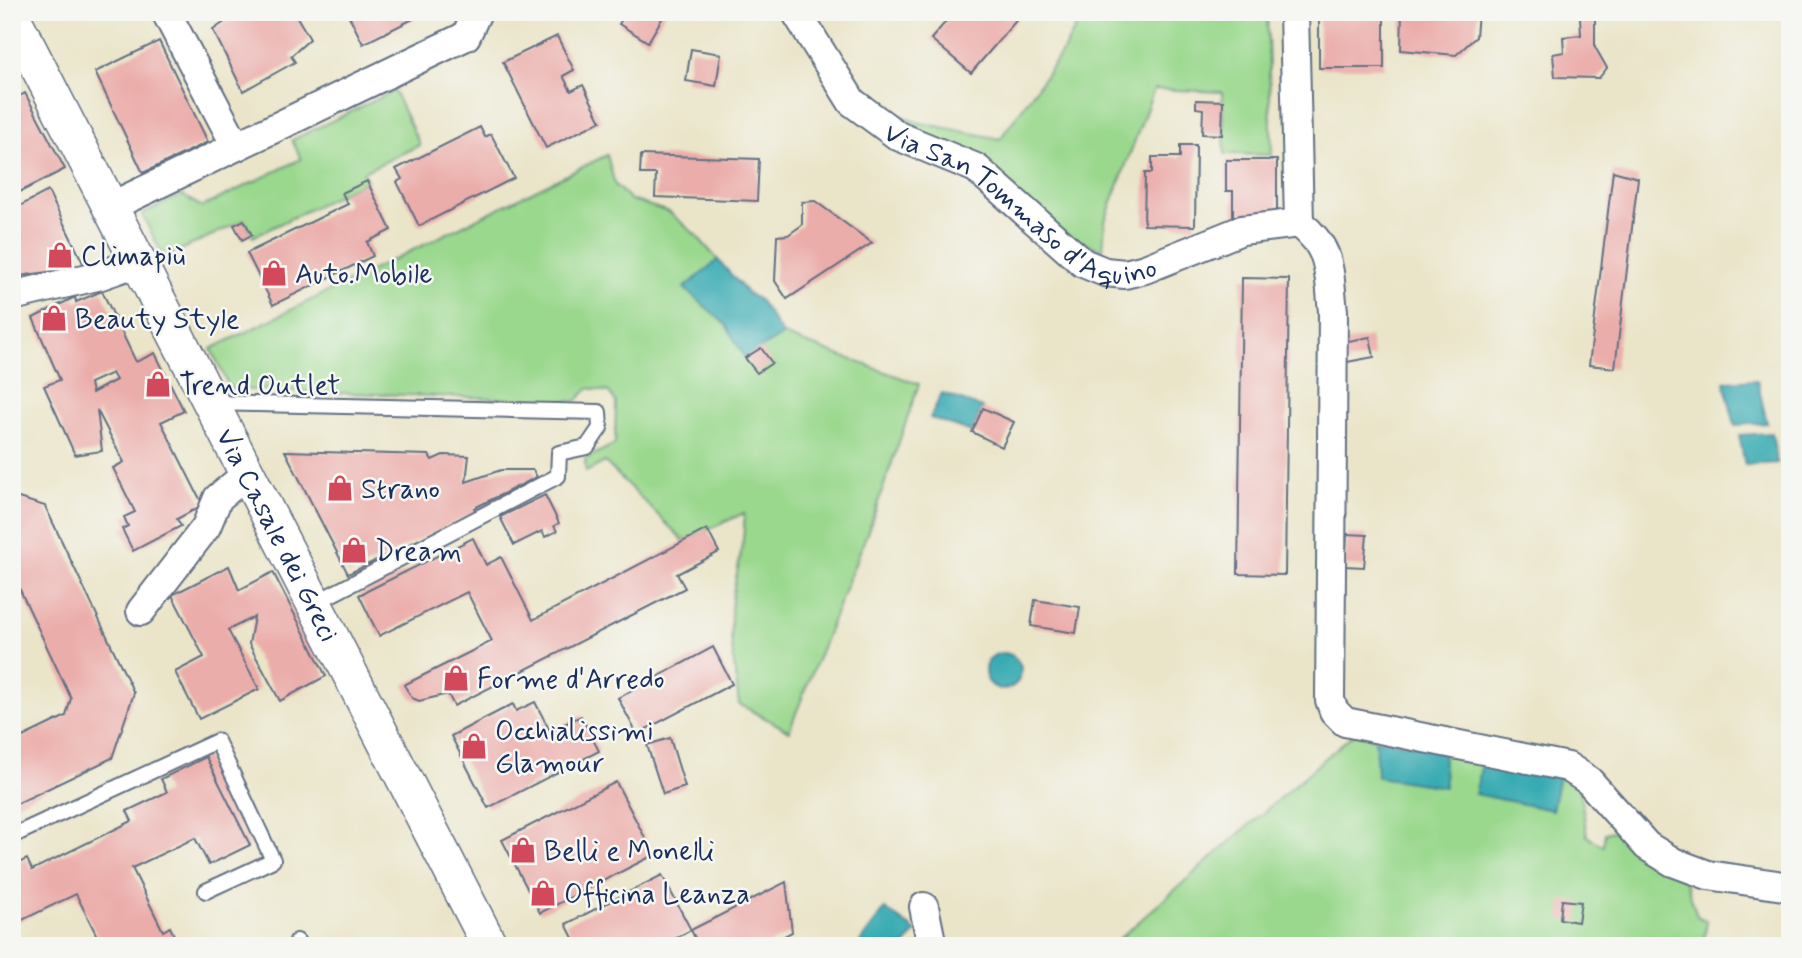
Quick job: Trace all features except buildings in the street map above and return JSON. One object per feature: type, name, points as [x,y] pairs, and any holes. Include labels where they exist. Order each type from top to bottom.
[{"type":"street","points":[[166,12],[236,146]]},
{"type":"street","points":[[110,208],[466,36],[477,12]]},
{"type":"street","name":"Via San Tommaso d'Aquino","points":[[796,12],[852,102],[898,136],[976,168],[1055,241],[1083,263],[1105,272],[1125,274],[1145,269],[1242,230],[1299,223]]},
{"type":"street","points":[[1294,12],[1299,223],[1319,239],[1326,255],[1333,311],[1330,700],[1334,711],[1345,722],[1568,767],[1589,781],[1647,846],[1673,862],[1708,874],[1790,887]]},
{"type":"street","name":"Via Casale dei Greci","points":[[12,16],[20,53],[110,208],[490,946]]},
{"type":"street","points":[[12,296],[101,275],[138,262]]},
{"type":"street","points":[[141,611],[206,527],[218,498],[247,474]]},
{"type":"street","points":[[924,907],[932,946]]},
{"type":"lane","points":[[210,403],[599,412],[600,428],[587,447],[559,453],[558,476],[314,604]]},
{"type":"lane","points":[[12,836],[217,741],[272,860],[206,891]]},
{"type":"green space","points":[[1084,12],[1267,12],[1272,155],[1225,154],[1222,92],[1154,89],[1105,221],[1103,250],[1069,237],[917,136],[886,110],[916,122],[1000,139],[1063,51]]},
{"type":"green space","points":[[394,91],[420,145],[363,172],[367,181],[253,237],[244,220],[164,258],[142,214],[182,195],[202,207],[301,159],[292,140]]},
{"type":"green space","points":[[607,155],[615,185],[631,200],[669,212],[697,236],[748,294],[759,300],[783,335],[919,384],[871,523],[789,731],[739,704],[732,652],[731,613],[742,546],[744,513],[684,541],[605,462],[586,472],[585,459],[615,444],[616,402],[609,392],[589,388],[576,401],[230,389],[211,349]]},
{"type":"green space","points":[[1354,733],[1375,739],[1445,786],[1443,749],[1484,755],[1551,810],[1560,772],[1579,784],[1587,836],[1603,846],[1605,833],[1617,830],[1685,879],[1697,916],[1707,921],[1703,946],[1111,946]]},
{"type":"water","points":[[718,260],[748,294],[759,300],[783,335],[745,358],[726,325],[684,288]]},
{"type":"water","points":[[1757,380],[1767,423],[1735,425],[1724,382]]},
{"type":"water","points":[[942,393],[983,408],[972,432],[930,418]]},
{"type":"water","points":[[1772,433],[1777,463],[1745,465],[1739,435]]},
{"type":"water","points":[[1003,653],[1016,658],[1021,671],[1016,684],[1003,689],[990,684],[985,671],[990,658]]},
{"type":"water","points":[[1375,739],[1443,749],[1445,787],[1377,777]]},
{"type":"water","points":[[1484,755],[1560,772],[1552,810],[1475,794]]},
{"type":"water","points":[[885,909],[916,931],[905,946],[857,946]]},
{"type":"place","name":"Climapiù","points":[[60,255]]},
{"type":"place","name":"Auto.Mobile","points":[[274,273]]},
{"type":"place","name":"Beauty Style","points":[[54,318]]},
{"type":"place","name":"Trend Outlet","points":[[158,384]]},
{"type":"place","name":"Strano","points":[[340,488]]},
{"type":"place","name":"Dream","points":[[354,550]]},
{"type":"place","name":"Forme d'Arredo","points":[[456,678]]},
{"type":"place","name":"Occhialissimi Glamour","points":[[474,746]]},
{"type":"place","name":"Belli e Monelli","points":[[523,850]]},
{"type":"place","name":"Officina Leanza","points":[[543,893]]}]
